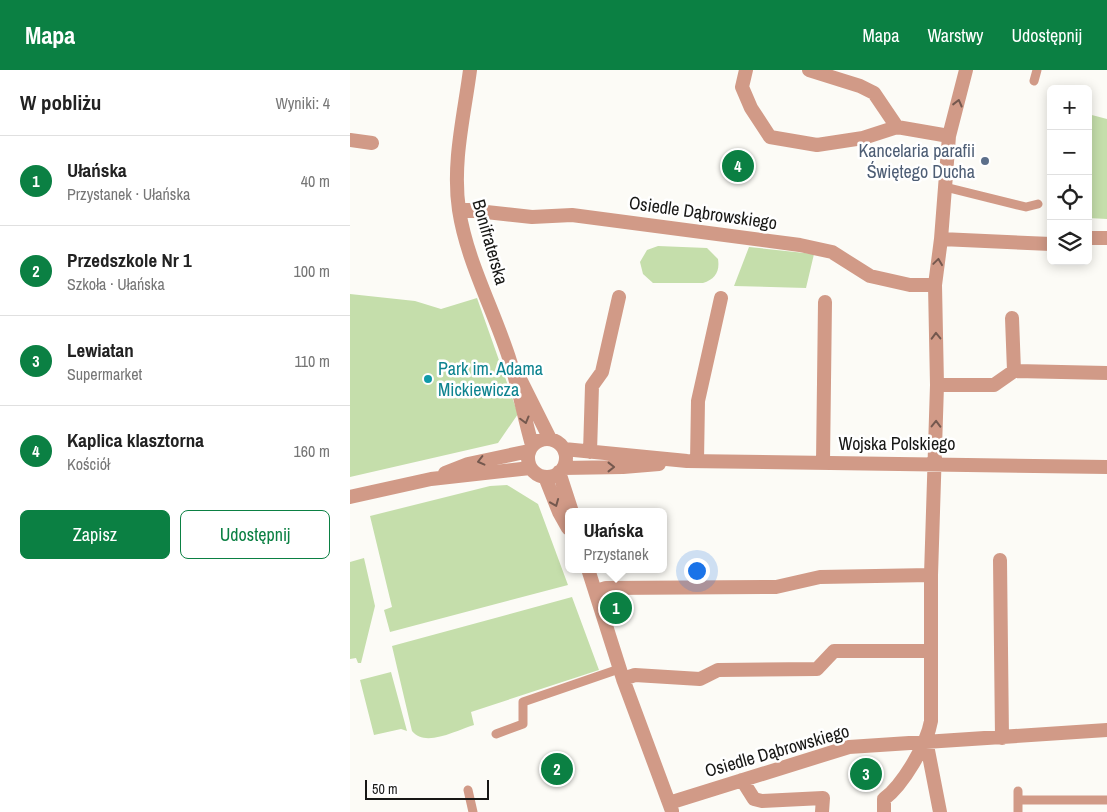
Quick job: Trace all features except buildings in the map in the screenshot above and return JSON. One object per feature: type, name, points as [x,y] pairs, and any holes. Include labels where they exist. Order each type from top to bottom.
[{"type":"street","name":"Bonifraterska","points":[[470,70],[458,156],[459,209],[468,246],[510,360],[550,439]]},
{"type":"street","points":[[746,70],[742,87],[751,108],[770,137],[817,145],[863,138],[897,127],[949,136]]},
{"type":"street","points":[[809,70],[874,92],[897,127]]},
{"type":"street","points":[[884,812],[884,798],[893,792],[926,740],[930,721],[932,651],[931,575],[937,385],[935,285],[941,239],[949,136],[966,70]]},
{"type":"street","points":[[350,140],[372,142]]},
{"type":"street","name":"Osiedle Dąbrowskiego","points":[[459,209],[532,218],[572,215],[800,245],[832,252],[870,276],[910,285],[935,285]]},
{"type":"street","points":[[1092,238],[1107,238]]},
{"type":"street","points":[[941,239],[1047,244]]},
{"type":"street","points":[[590,452],[592,386],[602,372],[619,297]]},
{"type":"street","points":[[692,461],[698,402],[721,298]]},
{"type":"street","points":[[823,462],[825,302]]},
{"type":"street","points":[[1012,318],[1014,371]]},
{"type":"street","name":"Bonifraterska","points":[[510,360],[531,448]]},
{"type":"street","points":[[937,385],[994,385],[1014,371],[1107,373]]},
{"type":"street","points":[[431,479],[468,464],[531,448],[544,439],[550,439],[558,443],[564,449],[565,462],[561,470],[545,477],[539,475],[530,468],[528,462],[531,448]]},
{"type":"street","name":"Wojska Polskiego","points":[[564,449],[692,461],[1107,466]]},
{"type":"street","name":"Wojska Polskiego","points":[[561,470],[692,461]]},
{"type":"street","points":[[350,497],[431,479],[530,468]]},
{"type":"street","points":[[561,470],[571,508]]},
{"type":"street","points":[[545,477],[565,523]]},
{"type":"street","points":[[1000,560],[1002,738]]},
{"type":"street","points":[[589,573],[621,674],[671,808]]},
{"type":"street","points":[[596,591],[606,588],[776,587],[820,577],[931,575]]},
{"type":"street","points":[[621,674],[700,679],[718,670],[817,669],[834,651],[932,651]]},
{"type":"street","name":"Osiedle Dąbrowskiego","points":[[671,808],[742,780],[849,747],[926,740],[1002,738],[1107,730]]},
{"type":"street","points":[[926,740],[940,812]]},
{"type":"street","points":[[742,780],[754,799],[762,806],[823,798],[822,812]]},
{"type":"lane","points":[[1034,81],[1037,70]]},
{"type":"lane","points":[[945,187],[1026,206],[1038,204]]},
{"type":"lane","points":[[496,734],[524,724],[523,702],[621,674]]},
{"type":"lane","points":[[468,790],[473,812]]},
{"type":"lane","points":[[1018,812],[1018,795],[1107,800]]},
{"type":"green space","points":[[1092,115],[1107,119],[1107,219],[1092,218]]},
{"type":"green space","points":[[658,246],[707,248],[718,259],[716,274],[703,283],[653,283],[643,274],[640,262],[647,250]]},
{"type":"green space","points":[[749,247],[814,254],[806,288],[734,286]]},
{"type":"green space","name":"Park im. Adama Mickiewicza","points":[[350,294],[415,301],[441,309],[477,298],[518,414],[498,443],[350,477]]},
{"type":"green space","points":[[507,485],[538,504],[568,585],[390,632],[384,610],[392,607],[370,516],[490,486]]},
{"type":"green space","points":[[364,558],[375,606],[361,663],[358,663],[356,658],[350,659],[350,562]]},
{"type":"green space","points":[[572,597],[599,670],[471,712],[474,725],[450,734],[425,738],[418,736],[412,731],[392,646]]},
{"type":"green space","points":[[391,672],[407,731],[401,729],[374,735],[360,680]]},
{"type":"place","name":"Kancelaria parafii Świętego Ducha","points":[[985,161]]},
{"type":"place","name":"Kaplica klasztorna","points":[[738,166]]},
{"type":"place","name":"Park im. Adama Mickiewicza","points":[[428,379]]},
{"type":"place","name":"Ułańska","points":[[616,608]]},
{"type":"place","name":"Przedszkole Nr 1","points":[[557,769]]},
{"type":"place","name":"Lewiatan","points":[[866,774]]}]
